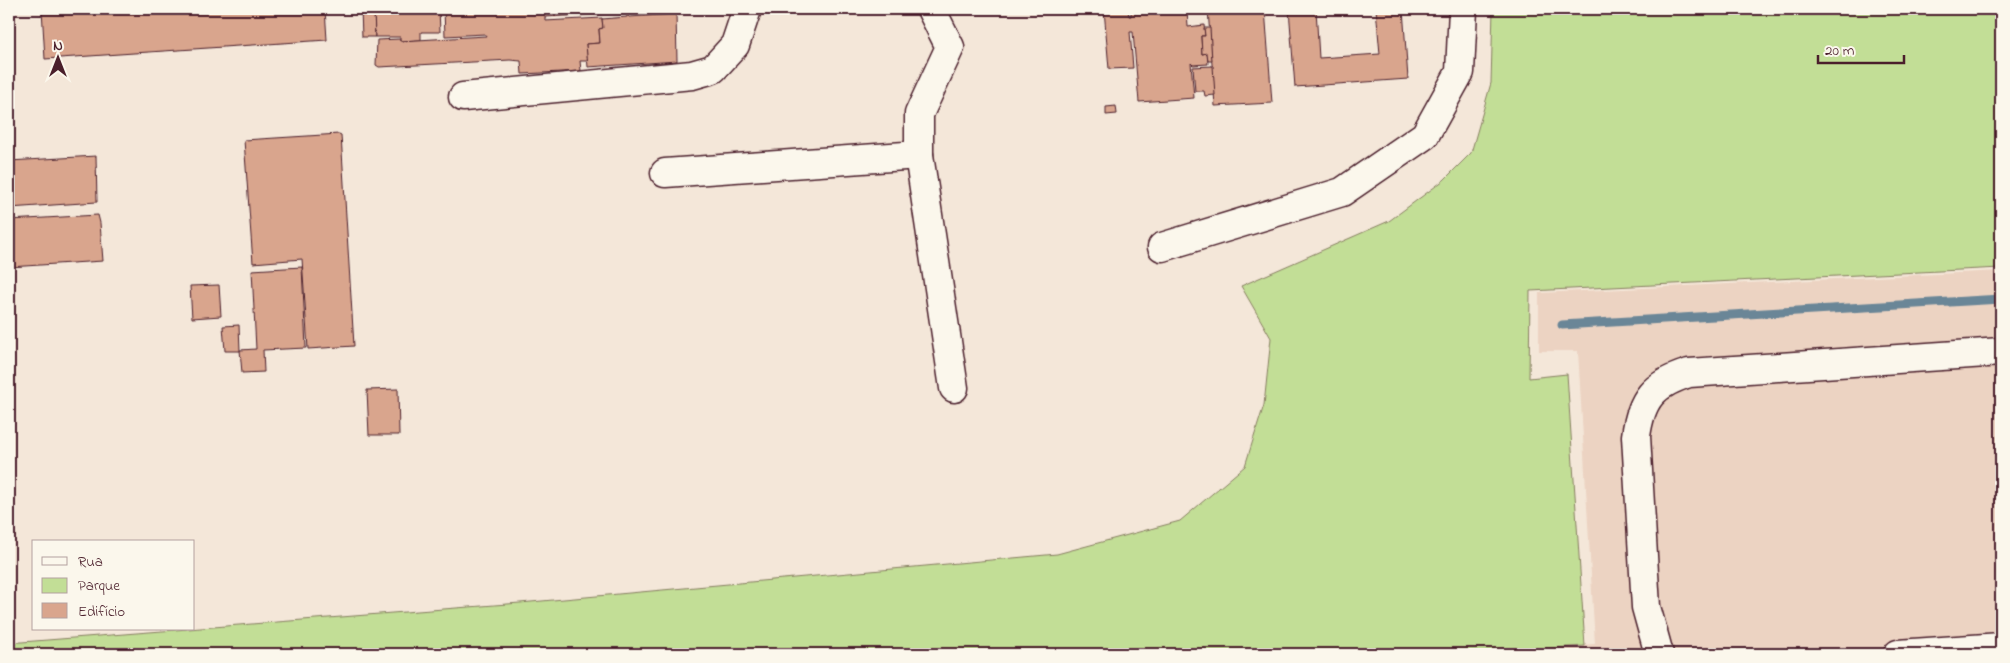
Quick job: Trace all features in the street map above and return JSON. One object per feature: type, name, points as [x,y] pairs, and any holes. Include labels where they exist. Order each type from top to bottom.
[{"type":"lane","points":[[463,97],[692,75],[714,70],[735,45],[747,9]]},
{"type":"lane","points":[[931,9],[950,48],[919,114],[919,154],[954,388]]},
{"type":"lane","points":[[1162,247],[1342,192],[1425,135],[1460,72],[1463,9]]},
{"type":"lane","points":[[665,173],[919,154]]},
{"type":"lane","points":[[1659,654],[1646,607],[1636,436],[1638,417],[1645,402],[1656,388],[1670,379],[1689,374],[2001,352]]},
{"type":"lane","points":[[1898,654],[2001,648]]},
{"type":"shaded area","points":[[2001,271],[2001,654],[1453,654],[1595,644],[1578,351],[1539,351],[1539,293]]},
{"type":"green space","points":[[1493,9],[2001,9],[2001,268],[1530,291],[1529,378],[1567,374],[1585,646],[1457,654],[9,654],[9,643],[195,630],[195,628],[520,603],[1057,554],[1180,521],[1245,466],[1264,405],[1271,338],[1241,286],[1389,221],[1444,180],[1471,153],[1491,83]]},
{"type":"building","points":[[42,9],[325,9],[327,40],[45,59]]},
{"type":"building","points":[[361,9],[374,9],[375,37],[362,37]]},
{"type":"building","points":[[374,9],[439,9],[440,32],[421,32],[421,40],[400,41],[400,37],[375,37]]},
{"type":"building","points":[[444,9],[620,9],[620,13],[545,17],[545,21],[602,18],[603,28],[599,29],[600,43],[586,44],[588,61],[580,61],[581,71],[522,74],[521,61],[510,60],[379,67],[376,65],[377,40],[400,39],[400,41],[486,36],[485,34],[445,36]]},
{"type":"building","points":[[621,9],[675,9],[676,14],[644,15],[644,12],[637,11],[621,12]]},
{"type":"building","points":[[1104,9],[1128,9],[1129,16],[1131,16],[1131,9],[1187,9],[1188,27],[1204,25],[1205,36],[1201,36],[1202,54],[1207,53],[1208,64],[1193,65],[1191,63],[1194,98],[1139,102],[1133,32],[1130,32],[1133,68],[1109,69]]},
{"type":"building","points":[[1208,9],[1265,9],[1272,103],[1215,106]]},
{"type":"building","points":[[1289,9],[1316,9],[1319,58],[1380,54],[1376,9],[1403,9],[1408,79],[1295,87]]},
{"type":"building","points":[[676,14],[677,61],[588,67],[586,44],[600,43],[599,29],[603,28],[602,19],[627,17],[627,15],[629,17]]},
{"type":"building","points":[[1204,28],[1210,28],[1212,61],[1208,61],[1207,53],[1202,54],[1201,36],[1205,36]]},
{"type":"building","points":[[1213,66],[1215,95],[1205,96],[1204,91],[1195,91],[1193,67]]},
{"type":"building","points":[[1116,106],[1117,114],[1106,115],[1106,107]]},
{"type":"building","points":[[341,135],[354,346],[308,349],[302,259],[253,263],[244,140]]},
{"type":"building","points":[[96,156],[97,202],[9,208],[9,161]]},
{"type":"building","points":[[98,215],[103,261],[9,267],[9,220]]},
{"type":"building","points":[[302,267],[306,348],[263,350],[264,372],[242,373],[240,350],[256,349],[252,270]]},
{"type":"building","points":[[219,285],[221,316],[192,318],[190,286]]},
{"type":"building","points":[[239,325],[240,351],[225,351],[223,326]]},
{"type":"building","points":[[398,389],[399,435],[369,435],[367,390]]},
{"type":"waterway","points":[[1562,325],[2001,299]]}]
